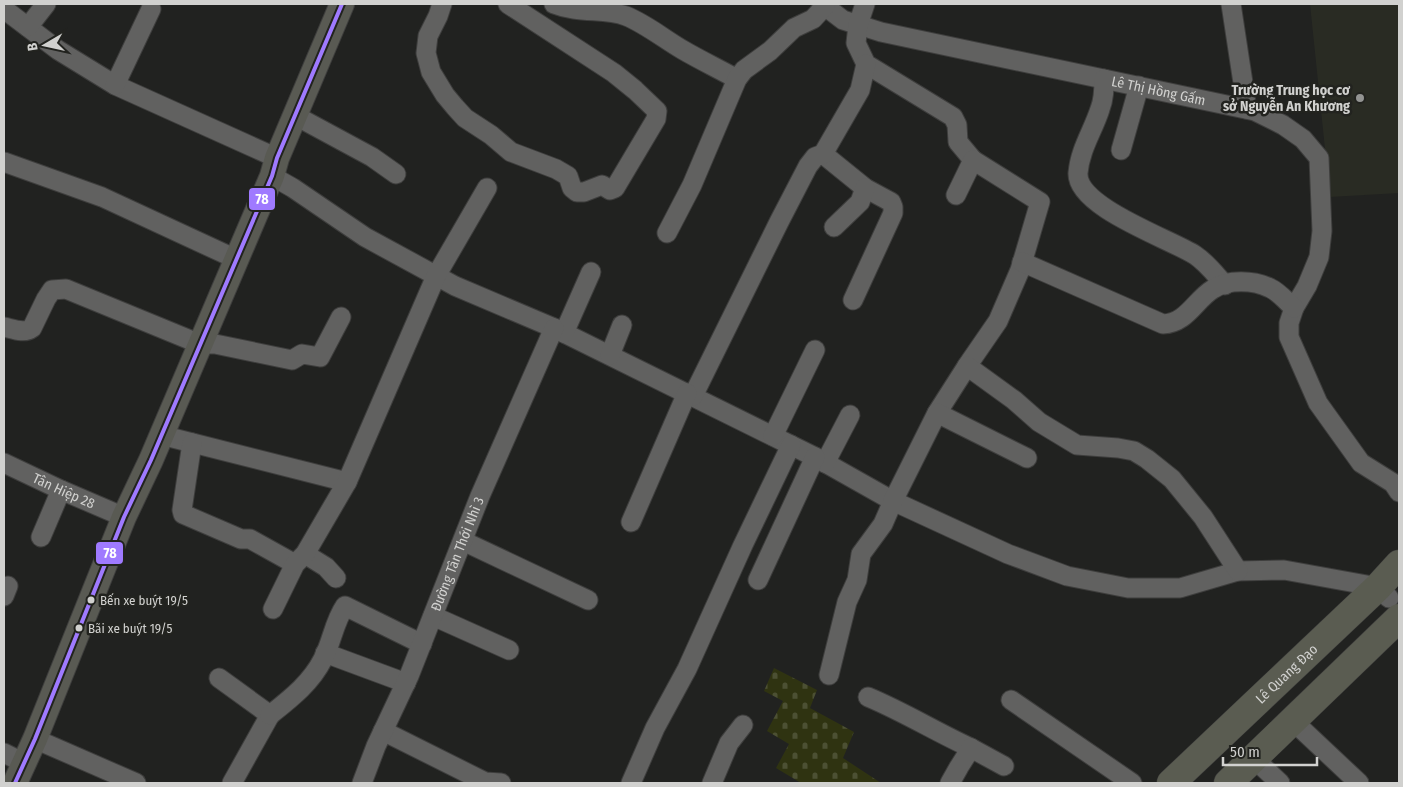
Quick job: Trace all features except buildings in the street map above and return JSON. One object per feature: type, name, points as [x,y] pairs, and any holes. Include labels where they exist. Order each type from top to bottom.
[{"type":"highway","name":"Lê Quang Đạo","points":[[1264,778],[1298,726],[1391,598],[1399,564]]},
{"type":"highway","name":"Lê Quang Đạo","points":[[1171,783],[1391,598]]},
{"type":"highway","name":"Lê Quang Đạo","points":[[1193,783],[1391,598]]},
{"type":"highway","name":"Lê Quang Đạo","points":[[1228,783],[1298,726],[1399,638]]},
{"type":"main road","points":[[14,766],[35,739],[124,517],[200,344],[342,4]]},
{"type":"street","points":[[28,27],[46,4]]},
{"type":"street","points":[[442,4],[428,36],[426,53],[431,72],[455,108],[465,118],[512,152],[556,169],[568,176],[572,188],[577,192],[584,192],[602,185],[610,190],[615,188],[656,119],[656,111],[614,73],[508,4]]},
{"type":"street","points":[[554,4],[587,12],[618,14],[632,19],[683,50],[737,79]]},
{"type":"street","points":[[830,675],[847,602],[857,580],[861,554],[883,524],[937,413],[998,321],[1022,262],[1040,202],[973,160],[958,142],[957,125],[953,117],[866,64],[856,43],[858,25],[865,4]]},
{"type":"street","points":[[1231,4],[1247,109]]},
{"type":"street","points":[[667,234],[692,185],[737,79],[744,70],[770,51],[794,28],[813,18],[824,5]]},
{"type":"street","name":"Lê Thị Hồng Gấm","points":[[824,5],[843,20],[882,32],[1255,111],[1282,125],[1303,139],[1319,158],[1322,231],[1319,257],[1307,286],[1294,308],[1289,323],[1289,337],[1318,403],[1361,463],[1393,483],[1399,492]]},
{"type":"street","points":[[4,9],[58,50],[115,84],[275,167],[293,188],[365,237],[436,276],[455,286],[559,330],[791,445],[893,501],[1008,554],[1067,576],[1128,588],[1180,588],[1238,571],[1284,570],[1391,598]]},
{"type":"street","points":[[115,84],[151,9]]},
{"type":"street","points":[[631,522],[690,395],[808,166],[815,157],[823,154],[860,90],[866,64]]},
{"type":"street","points":[[1104,79],[1102,104],[1080,159],[1078,178],[1081,186],[1088,195],[1103,207],[1140,228],[1195,255],[1224,284]]},
{"type":"street","points":[[1121,150],[1138,86]]},
{"type":"street","points":[[296,116],[372,157],[396,174]]},
{"type":"street","points":[[823,154],[865,188],[891,202],[893,207],[893,213],[853,300]]},
{"type":"street","points":[[956,195],[973,160]]},
{"type":"street","points":[[4,162],[102,197],[236,259]]},
{"type":"street","points":[[273,609],[300,559],[347,482],[436,276],[487,188]]},
{"type":"street","points":[[834,227],[860,202],[865,188]]},
{"type":"street","points":[[1022,262],[1163,324],[1172,324],[1183,318],[1213,288],[1231,282],[1252,282],[1271,288],[1294,308]]},
{"type":"street","name":"Đường Tân Thới Nhì 3","points":[[362,783],[383,731],[406,683],[480,496],[559,330],[591,272]]},
{"type":"street","points":[[4,327],[25,332],[29,330],[32,328],[52,290],[66,289],[200,344],[215,344],[292,360],[302,354],[319,358],[341,317]]},
{"type":"street","points":[[610,355],[622,325]]},
{"type":"street","points":[[773,436],[815,350]]},
{"type":"street","points":[[967,366],[1014,400],[1039,422],[1077,445],[1134,451],[1147,459],[1172,479],[1191,502],[1238,571]]},
{"type":"street","points":[[937,413],[1027,458]]},
{"type":"street","points":[[758,580],[820,460],[850,415]]},
{"type":"street","points":[[161,435],[347,482]]},
{"type":"street","points":[[192,443],[183,514],[241,539],[250,539],[326,567],[336,578]]},
{"type":"street","points":[[630,783],[655,728],[687,669],[739,553],[791,445]]},
{"type":"street","name":"Tân Hiệp 28","points":[[4,463],[124,517]]},
{"type":"street","points":[[40,537],[61,490]]},
{"type":"street","points":[[463,542],[588,600]]},
{"type":"street","points":[[232,783],[270,715],[300,690],[315,673],[326,653],[334,629],[345,606],[422,644]]},
{"type":"street","points":[[433,616],[509,650]]},
{"type":"street","points":[[326,653],[406,683]]},
{"type":"street","points":[[219,678],[270,715]]},
{"type":"street","points":[[868,697],[899,710],[944,736],[1004,766]]},
{"type":"street","points":[[1011,700],[1132,783]]},
{"type":"street","points":[[712,783],[729,743],[743,725]]},
{"type":"street","points":[[1298,726],[1359,783]]},
{"type":"street","points":[[383,731],[485,782],[501,783]]},
{"type":"street","points":[[35,739],[136,783]]},
{"type":"street","points":[[950,783],[971,748]]},
{"type":"shaded area","name":"Trường Trung học cơ sở Nguyễn An Khương","points":[[1310,4],[1399,4],[1399,193],[1330,197]]},
{"type":"green space","points":[[774,668],[817,690],[810,708],[854,732],[843,758],[881,783],[801,783],[776,768],[789,744],[767,731],[783,701],[764,691]]},
{"type":"transit line","name":"78","points":[[15,783],[35,739],[124,517],[151,460],[272,176],[277,158],[342,4]]},
{"type":"place","name":"Trường Trung học cơ sở Nguyễn An Khương","points":[[1360,98]]},
{"type":"place","name":"Bến xe buýt 19/5","points":[[91,600]]},
{"type":"place","name":"Bãi xe buýt 19/5","points":[[79,628]]}]
